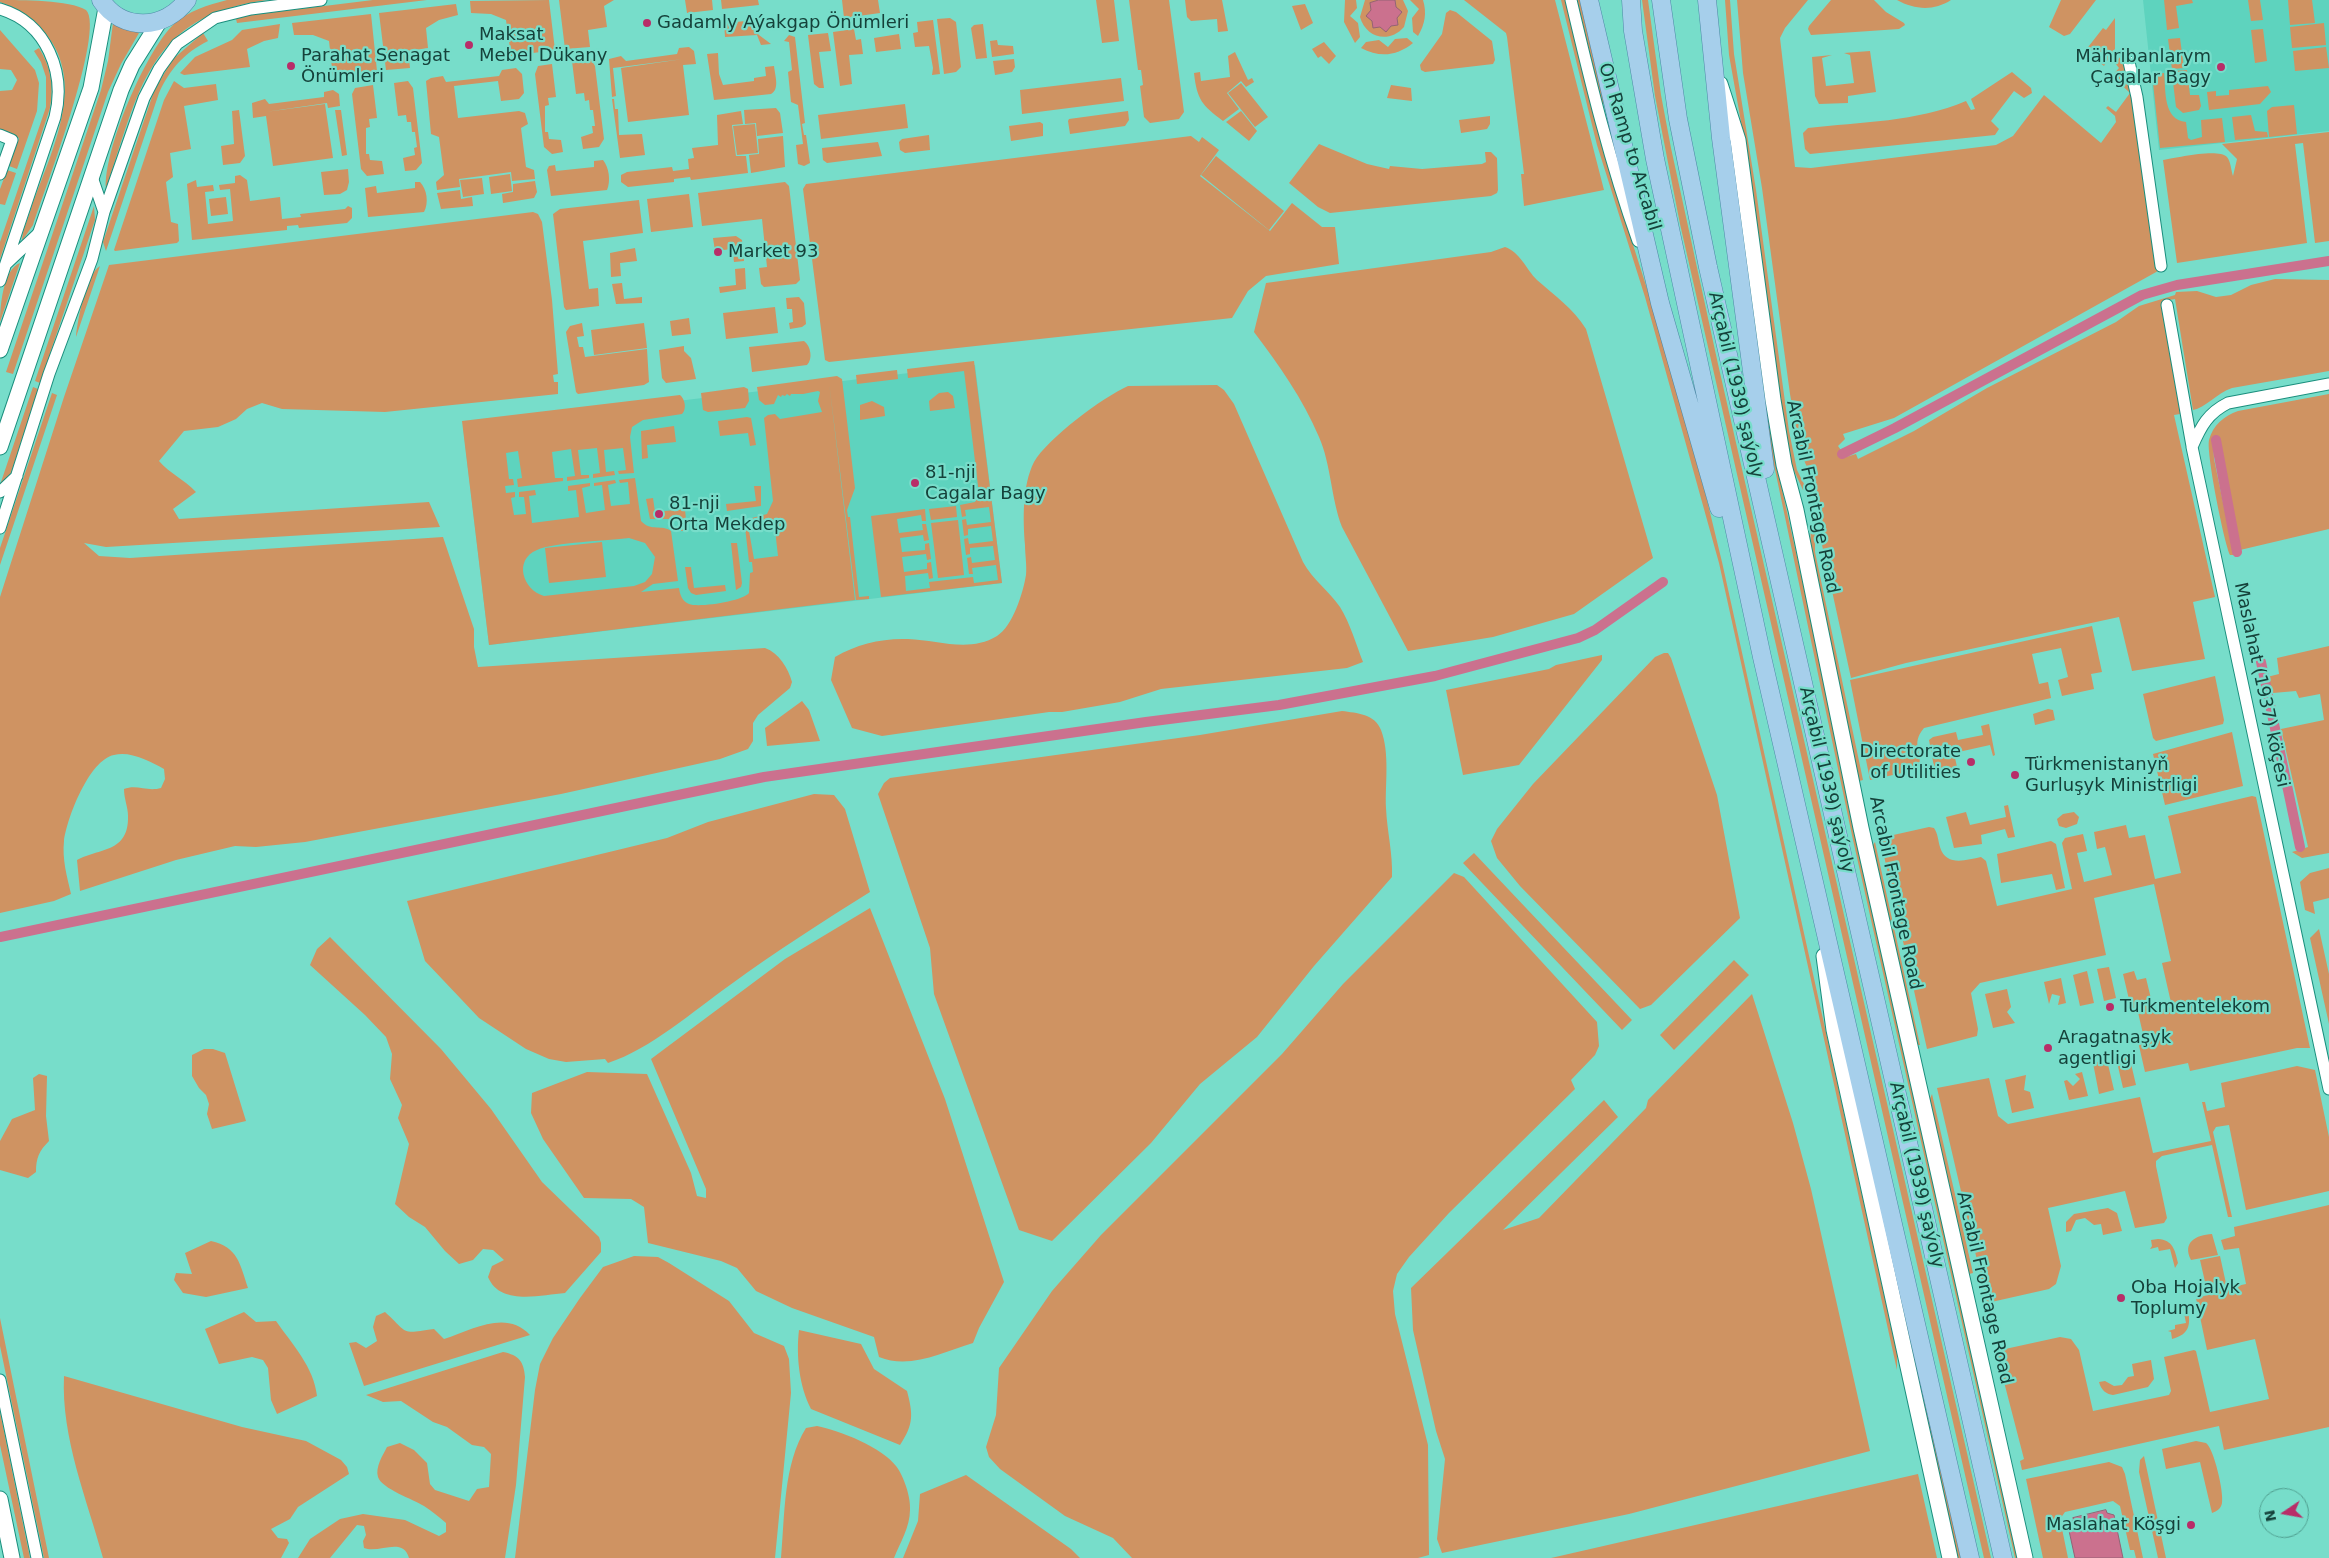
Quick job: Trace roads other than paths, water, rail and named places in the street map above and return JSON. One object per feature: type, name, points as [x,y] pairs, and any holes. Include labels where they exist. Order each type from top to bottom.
[{"type":"main road","points":[[102,2],[118,17],[131,22],[145,24],[159,22],[172,15],[187,0]]},
{"type":"main road","points":[[1590,0],[1660,303],[1762,657]]},
{"type":"main road","points":[[1596,0],[1606,75]]},
{"type":"main road","name":"Arçabil (1939) şaýoly","points":[[1631,0],[1633,31],[1654,159],[1762,657],[1970,1558]]},
{"type":"main road","name":"Arçabil (1939) şaýoly","points":[[1660,0],[1678,119],[1708,267],[2003,1558]]},
{"type":"main road","points":[[1707,2],[1750,364],[1782,589]]},
{"type":"street","points":[[0,528],[49,374],[92,259],[104,212],[144,98],[158,69],[177,44],[203,25],[230,13],[321,0]]},
{"type":"street","name":"On Ramp to Arcabil","points":[[1571,0],[1587,70],[1623,198],[1660,303]]},
{"type":"street","points":[[0,350],[91,88],[102,2]]},
{"type":"street","points":[[0,9],[29,24],[48,48],[58,79],[58,109],[0,281]]},
{"type":"street","points":[[0,447],[127,75],[159,22]]},
{"type":"street","name":"Arcabil Frontage Road","points":[[1712,56],[1738,140],[1773,400],[1784,465],[1796,510],[1861,828],[2025,1558]]},
{"type":"street","points":[[2129,62],[2137,97],[2161,266]]},
{"type":"street","points":[[0,135],[12,140],[0,174]]},
{"type":"street","points":[[92,177],[104,212]]},
{"type":"street","points":[[5,265],[42,230]]},
{"type":"street","name":"Maslahat (1937) köçesi","points":[[2168,305],[2192,447],[2329,1089]]},
{"type":"street","points":[[2192,447],[2205,419],[2215,410],[2228,403],[2329,384]]},
{"type":"street","points":[[0,492],[18,474]]},
{"type":"street","points":[[1815,886],[1834,1030],[1950,1558]]},
{"type":"street","points":[[0,1380],[37,1558]]},
{"type":"street","points":[[0,1499],[12,1558]]},
{"type":"waterway","points":[[1842,454],[1895,428],[2142,295],[2177,285],[2329,261]]},
{"type":"waterway","points":[[2216,440],[2237,552]]},
{"type":"waterway","points":[[0,937],[764,777],[1146,722],[1279,705],[1435,676],[1578,638],[1595,630],[1663,582]]},
{"type":"waterway","points":[[2261,662],[2300,847]]},
{"type":"place","name":"Gadamly Aýakgap Önümleri","points":[[647,23]]},
{"type":"place","name":"Maksat Mebel Dükany","points":[[469,45]]},
{"type":"place","name":"Parahat Senagat Önümleri","points":[[291,66]]},
{"type":"place","name":"Mähribanlarym Çagalar Bagy","points":[[2221,67]]},
{"type":"place","name":"Market 93","points":[[718,252]]},
{"type":"place","name":"81-nji Cagalar Bagy","points":[[915,483]]},
{"type":"place","name":"81-nji Orta Mekdep","points":[[659,514]]},
{"type":"place","name":"Directorate of Utilities","points":[[1971,762]]},
{"type":"place","name":"Türkmenistanyň Gurluşyk Ministrligi","points":[[2015,775]]},
{"type":"place","name":"Turkmentelekom","points":[[2110,1007]]},
{"type":"place","name":"Aragatnaşyk agentligi","points":[[2048,1048]]},
{"type":"place","name":"Oba Hojalyk Toplumy","points":[[2121,1298]]},
{"type":"place","name":"Maslahat Köşgi","points":[[2191,1525]]}]
